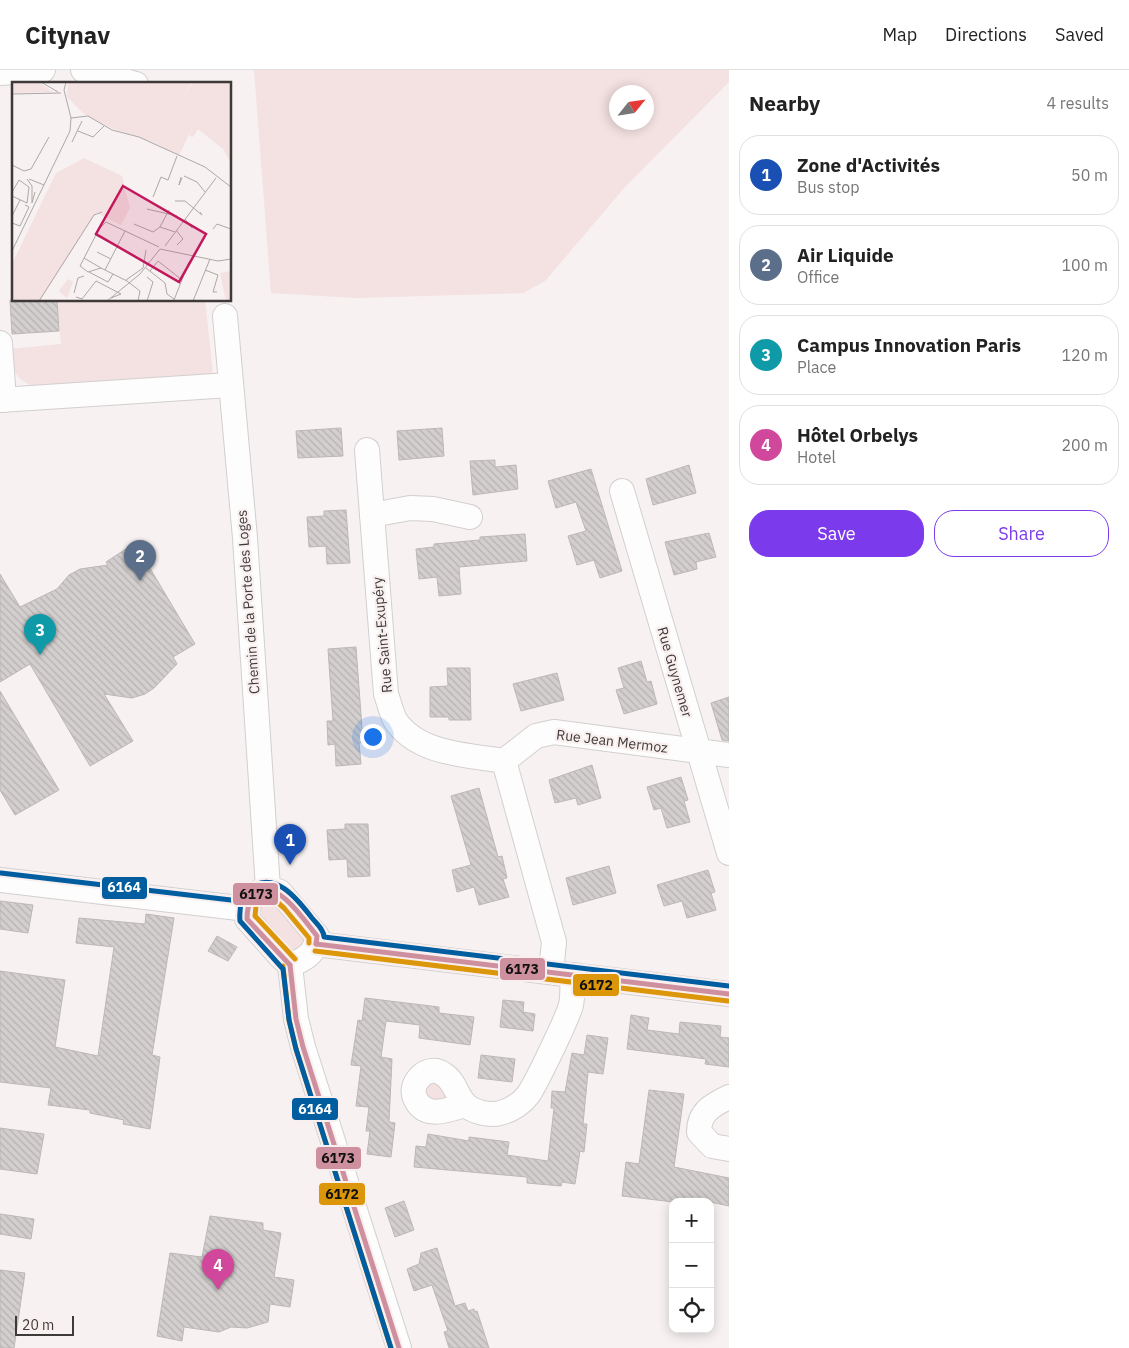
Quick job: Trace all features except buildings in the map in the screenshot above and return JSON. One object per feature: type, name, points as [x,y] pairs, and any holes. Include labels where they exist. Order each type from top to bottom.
[{"type":"street","points":[[0,73],[43,70]]},
{"type":"street","points":[[83,70],[128,82]]},
{"type":"street","name":"Chemin de la Porte des Loges","points":[[225,316],[245,538],[268,888]]},
{"type":"street","points":[[0,343],[2,400],[230,386]]},
{"type":"street","name":"Rue Saint-Exupéry","points":[[367,450],[386,694],[394,719],[410,736],[438,750],[504,761]]},
{"type":"street","name":"Rue Guynemer","points":[[622,491],[729,853]]},
{"type":"street","points":[[372,515],[410,508],[434,509],[470,517]]},
{"type":"street","name":"Rue Jean Mermoz","points":[[504,761],[536,736],[554,732],[729,755]]},
{"type":"street","points":[[465,1105],[480,1113],[499,1114],[517,1107],[528,1094],[570,1006],[504,761]]},
{"type":"street","points":[[0,880],[247,909]]},
{"type":"street","points":[[290,965],[304,960],[311,954],[316,944],[317,936],[280,892],[268,888],[260,890],[248,902],[247,918],[290,965],[296,1019],[303,1047],[399,1348]]},
{"type":"street","points":[[316,944],[729,994]]},
{"type":"street","points":[[729,1097],[713,1105],[704,1113],[699,1122],[700,1144],[719,1149],[729,1148]]},
{"type":"shaded area","points":[[254,70],[729,70],[729,82],[625,187],[545,281],[523,293],[356,298],[271,293]]},
{"type":"shaded area","points":[[57,301],[205,301],[213,374],[36,387],[23,381],[16,373],[9,349],[61,344]]},
{"type":"shaded area","points":[[273,899],[305,933],[306,946],[290,953],[257,918],[260,901]]},
{"type":"shaded area","points":[[436,1079],[455,1101],[427,1104],[424,1084]]},
{"type":"transit line","name":"6164","points":[[1,873],[248,902]]},
{"type":"transit line","name":"6164","points":[[391,1348],[296,1049],[289,1020],[283,969],[240,921],[241,904],[247,892],[259,884],[268,882],[277,884],[300,903],[323,932],[324,937],[729,986]]},
{"type":"transit line","name":"6173","points":[[290,965],[247,919],[249,904],[256,894],[267,890],[283,897],[299,913],[317,936],[316,944]]},
{"type":"transit line","name":"6172","points":[[295,959],[255,916],[256,906],[265,897],[276,901],[309,938],[309,943]]},
{"type":"transit line","name":"6173","points":[[316,944],[729,994]]},
{"type":"transit line","name":"6172","points":[[315,951],[728,1001]]},
{"type":"transit line","name":"6173","points":[[290,965],[296,1019],[303,1047],[399,1348]]},
{"type":"transit line","name":"6172","points":[[283,966],[289,1020],[296,1049],[391,1348]]},
{"type":"place","name":"Air Liquide","points":[[140,581]]},
{"type":"place","name":"Campus Innovation Paris","points":[[40,655]]},
{"type":"place","name":"Zone d'Activités","points":[[290,865]]},
{"type":"place","name":"Hôtel Orbelys","points":[[218,1290]]}]
